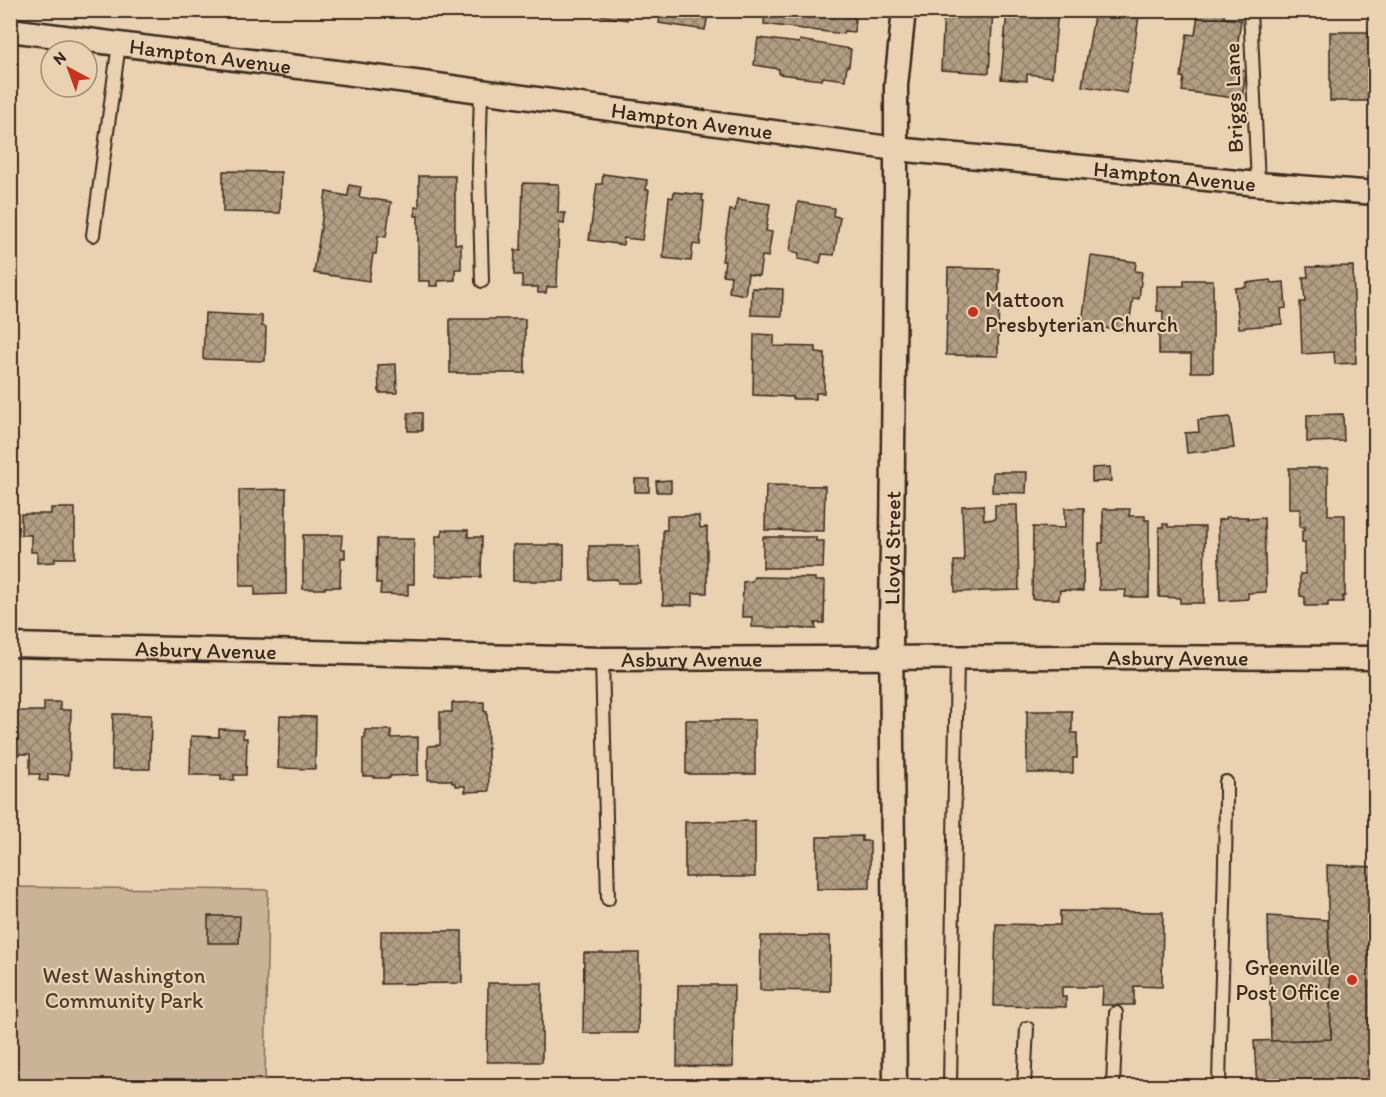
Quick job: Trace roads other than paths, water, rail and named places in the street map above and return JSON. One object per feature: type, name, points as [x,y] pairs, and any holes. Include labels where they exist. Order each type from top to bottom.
[{"type":"street","name":"Lloyd Street","points":[[895,1086],[891,658],[896,85],[904,10]]},
{"type":"street","name":"Hampton Avenue","points":[[10,30],[481,91],[896,149],[1258,184],[1376,193]]},
{"type":"street","name":"Asbury Avenue","points":[[10,645],[602,659],[1376,658]]},
{"type":"lane","name":"Briggs Lane","points":[[1250,10],[1258,184]]},
{"type":"lane","points":[[93,235],[119,44]]},
{"type":"lane","points":[[481,91],[479,168],[482,281]]},
{"type":"lane","points":[[950,1086],[957,657]]},
{"type":"lane","points":[[602,659],[608,899]]},
{"type":"lane","points":[[1219,1086],[1226,872],[1226,782]]},
{"type":"lane","points":[[1113,1086],[1116,1013]]},
{"type":"lane","points":[[1024,1086],[1026,1028]]},
{"type":"place","name":"Mattoon Presbyterian Church","points":[[973,312]]},
{"type":"place","name":"Greenville Post Office","points":[[1352,980]]},
{"type":"park label","name":"West Washington Community Park","points":[[124,988]]}]
